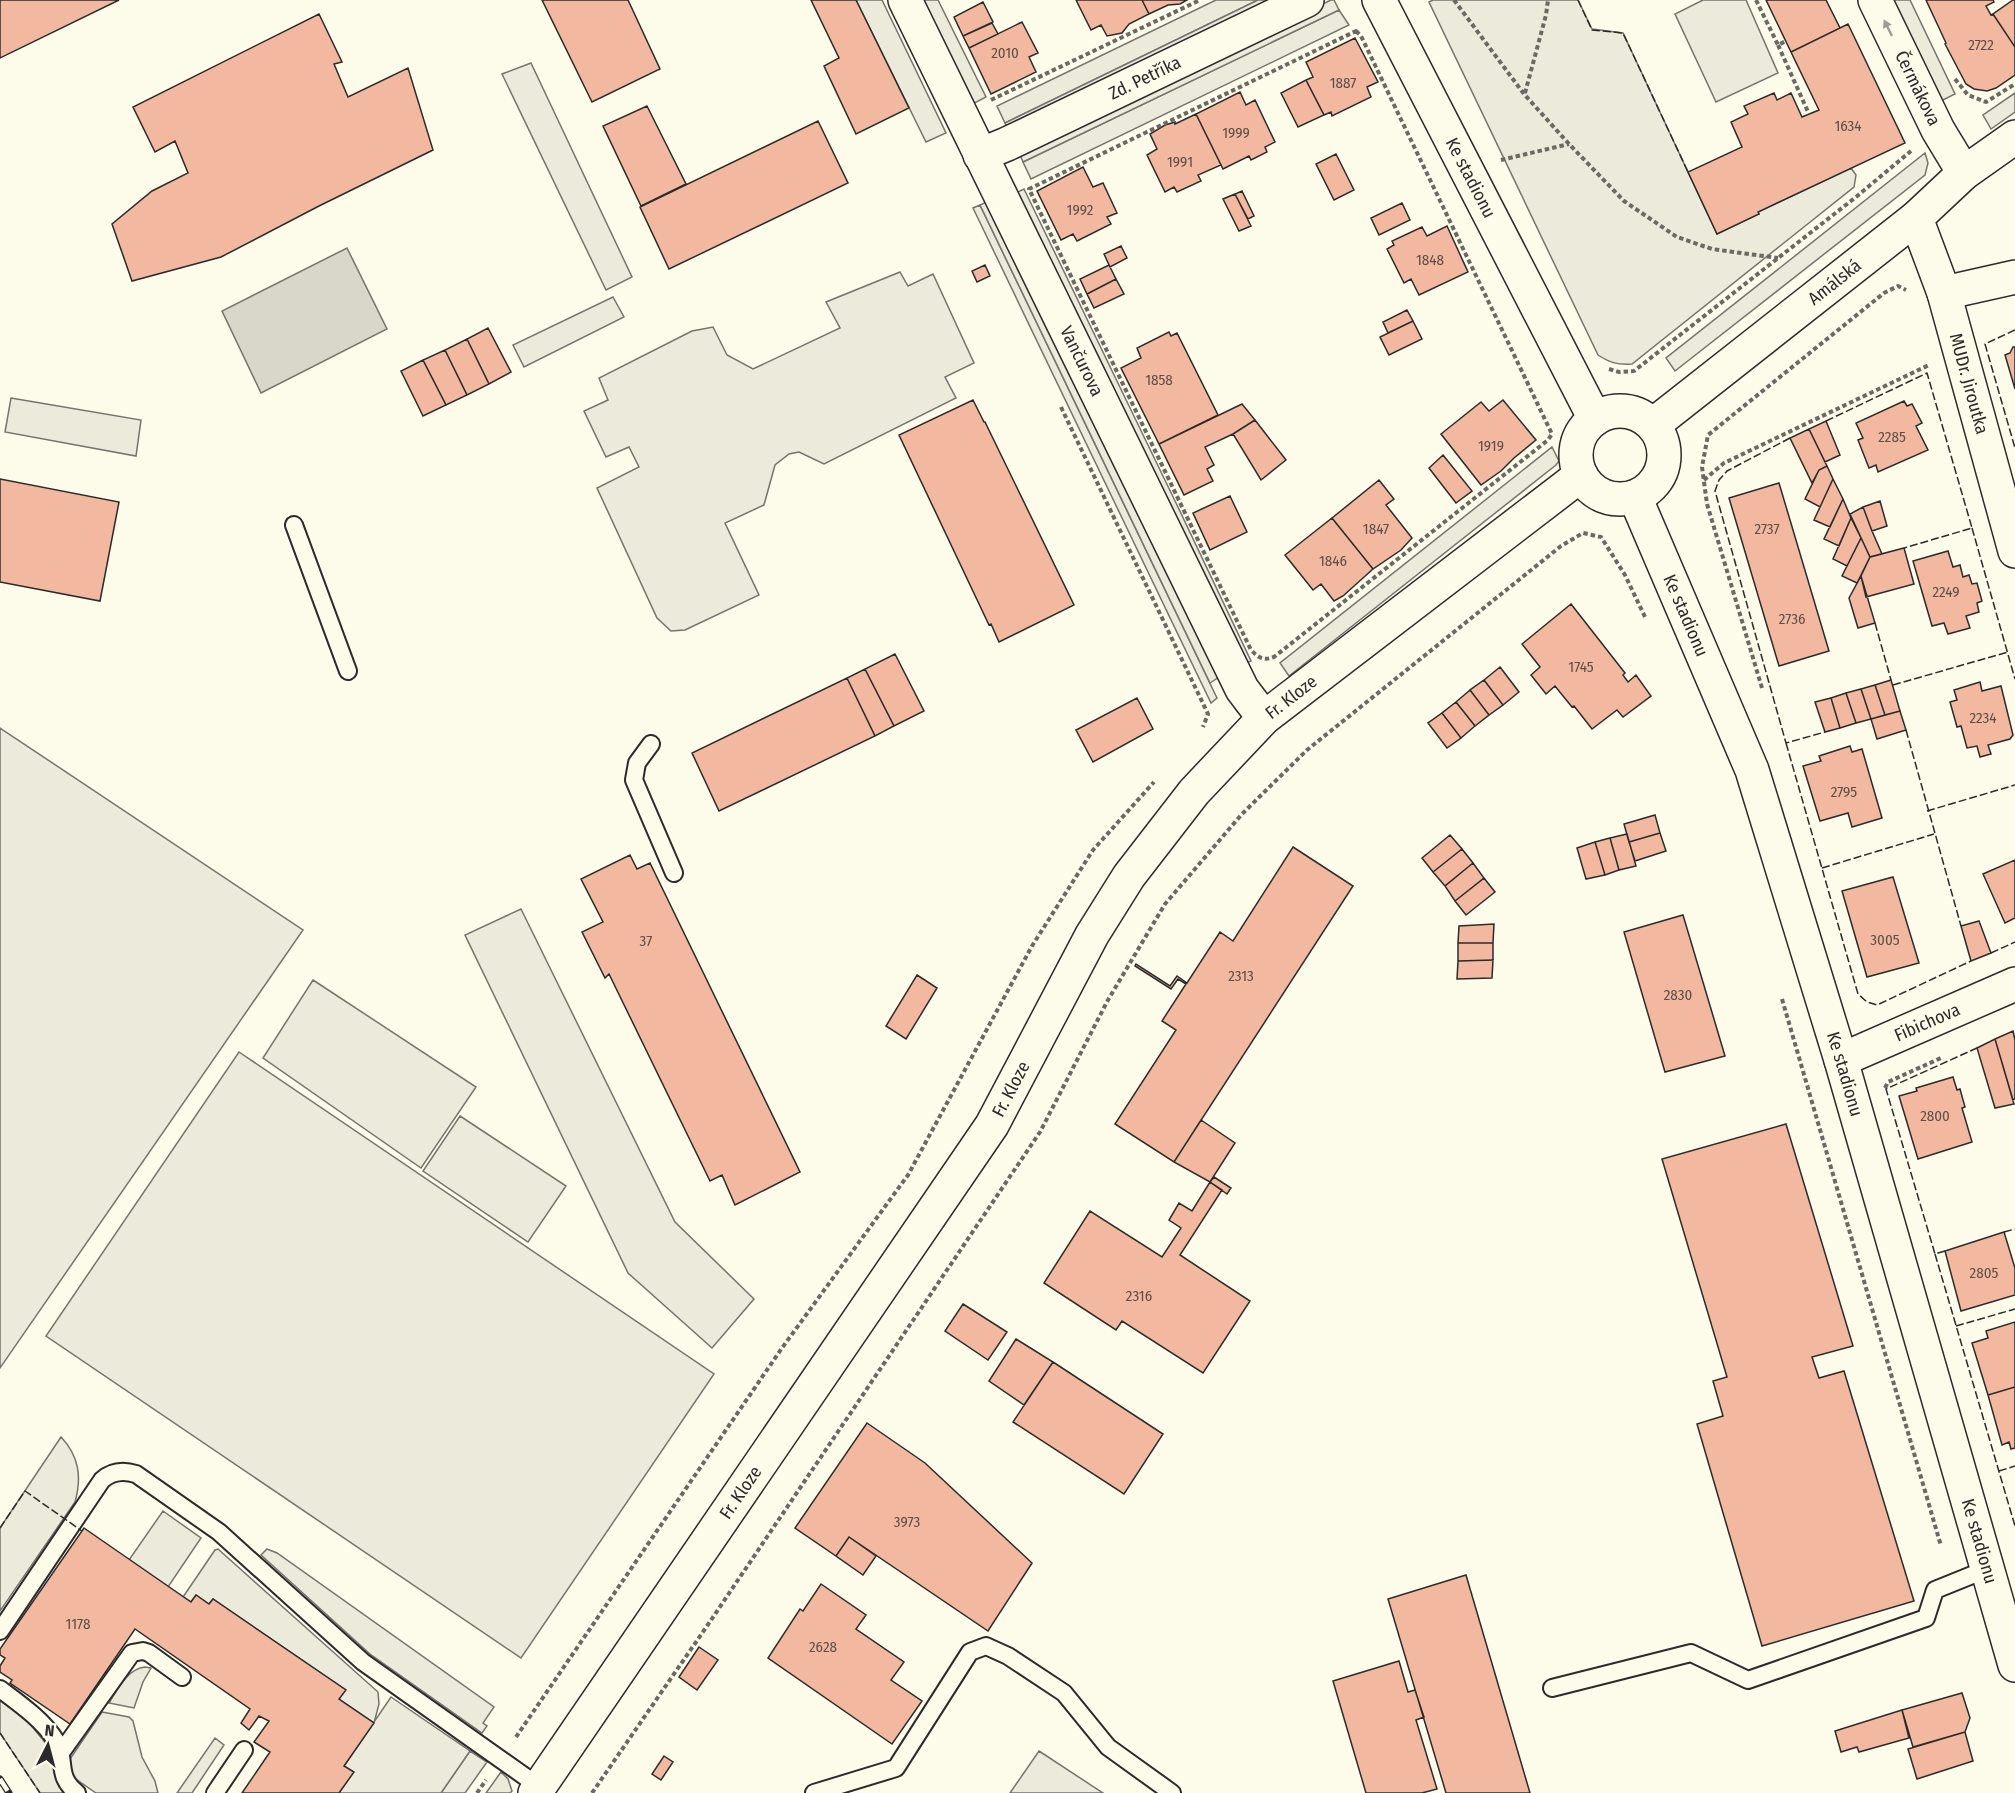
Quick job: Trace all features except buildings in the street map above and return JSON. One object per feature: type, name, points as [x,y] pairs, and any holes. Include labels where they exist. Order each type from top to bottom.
[{"type":"street","name":"Vančurova","points":[[905,0],[1242,689],[1264,718]]},
{"type":"street","name":"Zd. Petříka","points":[[980,155],[1307,0]]},
{"type":"street","name":"Ke stadionu","points":[[1379,0],[1595,419]]},
{"type":"street","name":"Čermákova","points":[[1875,0],[1938,130],[1964,173]]},
{"type":"street","name":"Amálská","points":[[1653,425],[1916,218],[1964,173],[2015,137]]},
{"type":"street","name":"MUDr. Jiroutka","points":[[1916,218],[1944,293],[2015,551]]},
{"type":"street","points":[[1944,293],[2015,277]]},
{"type":"street","points":[[1631,412],[1643,417],[1653,425],[1660,435],[1665,460],[1662,472],[1650,487],[1635,497],[1622,500],[1609,498],[1588,486],[1581,475],[1576,451],[1579,438],[1595,419],[1606,413],[1631,412]]},
{"type":"street","name":"Fr. Kloze","points":[[540,1791],[992,1125],[1092,935],[1129,876],[1194,792],[1264,718],[1581,475]]},
{"type":"street","name":"Ke stadionu","points":[[1635,497],[1752,770],[1841,1060],[2014,1660]]},
{"type":"street","name":"Fibichova","points":[[1841,1060],[2015,984]]},
{"type":"lane","points":[[294,525],[348,671]]},
{"type":"lane","points":[[651,744],[637,763],[634,780],[674,873]]},
{"type":"lane","points":[[0,1631],[102,1480],[113,1473],[128,1471],[136,1474],[219,1532],[363,1662],[500,1759],[540,1791]]},
{"type":"lane","points":[[1552,1688],[1691,1653],[1748,1680],[1926,1618],[1935,1590],[1987,1569]]},
{"type":"lane","points":[[814,1793],[896,1768],[970,1652],[986,1646],[1008,1656],[1064,1693],[1108,1747],[1172,1793]]},
{"type":"lane","points":[[60,1755],[132,1653],[143,1651],[149,1653],[182,1677]]},
{"type":"lane","points":[[0,1689],[24,1707],[57,1743],[64,1777],[77,1793]]},
{"type":"lane","points":[[215,1793],[244,1750]]},
{"type":"path","points":[[986,97],[994,99],[1200,0]]},
{"type":"path","points":[[1454,0],[1524,94],[1624,201],[1677,237],[1712,249],[1778,258]]},
{"type":"path","points":[[1524,94],[1548,0]]},
{"type":"path","points":[[1756,0],[1809,114]]},
{"type":"path","points":[[1356,31],[1361,36],[1552,434],[1548,441],[1274,657],[1266,660],[1258,657],[1251,650],[1029,189],[1356,31]]},
{"type":"path","points":[[1778,45],[1786,41]]},
{"type":"path","points":[[1951,71],[1968,95],[1986,102],[2015,84]]},
{"type":"path","points":[[1498,161],[1569,144]]},
{"type":"path","points":[[1605,368],[1619,372],[1634,370],[1915,148]]},
{"type":"path","points":[[1762,688],[1707,504],[1702,467],[1708,435],[1884,293],[1898,286],[1909,291]]},
{"type":"path","points":[[1703,481],[1724,463],[1930,364]]},
{"type":"path","points":[[1059,402],[1208,714],[1205,725],[1197,734]]},
{"type":"path","points":[[592,1793],[1040,1132],[1108,1000],[1165,904],[1242,814],[1307,750],[1561,546],[1583,533],[1601,537],[1625,575],[1646,618]]},
{"type":"path","points":[[477,1793],[782,1348],[908,1175],[1038,936],[1093,850],[1157,778]]},
{"type":"path","points":[[1781,994],[1941,1546]]},
{"type":"shaded area","points":[[856,0],[882,0],[946,133],[926,142]]},
{"type":"shaded area","points":[[915,0],[938,0],[986,97],[965,108]]},
{"type":"shaded area","points":[[1216,0],[1258,0],[1005,123],[997,106]]},
{"type":"shaded area","points":[[1258,0],[1294,0],[1011,137],[1005,123]]},
{"type":"shaded area","points":[[1334,0],[1339,10],[1023,162],[1018,150]]},
{"type":"shaded area","points":[[1433,0],[1578,0],[1592,29],[1623,33],[1717,234],[1851,168],[1856,175],[1854,187],[1632,364],[1618,364],[1606,360],[1598,355],[1429,2]]},
{"type":"shaded area","points":[[1703,0],[1746,0],[1778,73],[1716,102],[1675,14]]},
{"type":"shaded area","points":[[1890,0],[1910,0],[1955,94],[1939,102]]},
{"type":"shaded area","points":[[1339,10],[1349,25],[1031,179],[1023,162]]},
{"type":"shaded area","points":[[531,63],[632,277],[606,290],[502,74]]},
{"type":"shaded area","points":[[2015,93],[2015,112],[1991,129],[1983,115]]},
{"type":"shaded area","points":[[1925,153],[1928,163],[1925,175],[1675,371],[1666,358]]},
{"type":"shaded area","points":[[1024,189],[1251,661],[1242,665],[1014,194]]},
{"type":"shaded area","points":[[991,200],[1219,677],[1210,683],[980,205]]},
{"type":"shaded area","points":[[980,205],[1217,698],[1211,703],[973,208]]},
{"type":"shaded area","points":[[347,248],[387,329],[261,393],[222,311]]},
{"type":"shaded area","points":[[900,272],[908,286],[933,274],[974,363],[945,377],[956,398],[824,464],[799,452],[789,454],[775,465],[764,505],[725,523],[759,595],[685,630],[671,631],[657,618],[597,488],[639,467],[629,447],[606,457],[584,411],[608,400],[599,378],[692,331],[713,327],[727,355],[753,369],[840,328],[826,302]]},
{"type":"shaded area","points":[[613,297],[624,317],[524,367],[513,345]]},
{"type":"shaded area","points":[[11,398],[141,420],[136,456],[5,432]]},
{"type":"shaded area","points":[[1552,447],[1559,461],[1556,465],[1289,676],[1280,663]]},
{"type":"shaded area","points":[[0,728],[303,930],[0,1368]]},
{"type":"shaded area","points":[[521,909],[675,1222],[754,1299],[712,1348],[628,1273],[465,935]]},
{"type":"shaded area","points":[[313,980],[476,1087],[421,1168],[263,1058]]},
{"type":"shaded area","points":[[239,1052],[714,1374],[521,1658],[46,1336]]},
{"type":"shaded area","points":[[460,1116],[566,1186],[528,1242],[423,1171]]},
{"type":"shaded area","points":[[61,1437],[72,1452],[77,1467],[78,1484],[75,1502],[0,1611],[0,1528]]},
{"type":"shaded area","points":[[163,1511],[201,1538],[168,1587],[129,1560]]},
{"type":"shaded area","points":[[218,1549],[378,1692],[379,1704],[374,1723],[339,1699],[345,1690],[213,1599],[209,1604],[196,1595],[191,1602],[183,1597],[215,1550]]},
{"type":"shaded area","points":[[267,1549],[277,1553],[494,1707],[483,1723],[487,1726],[482,1733],[370,1654],[261,1555]]},
{"type":"shaded area","points":[[145,1667],[151,1668],[143,1682],[134,1708],[109,1703],[128,1676]]},
{"type":"shaded area","points":[[391,1697],[470,1751],[441,1793],[339,1793],[353,1772],[344,1766]]},
{"type":"shaded area","points":[[0,1699],[21,1713],[48,1746],[66,1793],[40,1793],[0,1733]]},
{"type":"shaded area","points":[[102,1712],[129,1717],[133,1721],[142,1757],[155,1781],[158,1793],[96,1793],[70,1775],[70,1759]]},
{"type":"shaded area","points":[[215,1738],[224,1745],[192,1793],[177,1793]]},
{"type":"shaded area","points":[[470,1751],[487,1762],[465,1793],[441,1793]]},
{"type":"shaded area","points":[[1039,1751],[1103,1793],[1010,1793]]},
{"type":"shaded area","points":[[501,1772],[508,1779],[512,1791],[510,1793],[486,1793]]},
{"type":"railway","points":[[0,1779],[9,1793]]},
{"type":"fence","points":[[1578,0],[1592,30],[1623,33],[1688,172]]},
{"type":"fence","points":[[2015,330],[1985,344],[2015,448]]},
{"type":"fence","points":[[1826,421],[1927,373],[1972,528],[1904,548]]},
{"type":"fence","points":[[1790,438],[1727,471],[1719,480],[1715,491],[1786,743],[1825,732]]},
{"type":"fence","points":[[1972,528],[2015,679]]},
{"type":"fence","points":[[1875,623],[1891,680]]},
{"type":"fence","points":[[1893,685],[2008,652]]},
{"type":"fence","points":[[1906,730],[1961,926]]},
{"type":"fence","points":[[1786,743],[1858,994],[1867,1002],[1877,1005],[1971,961]]},
{"type":"fence","points":[[1927,811],[2015,785]]},
{"type":"fence","points":[[1822,868],[1934,834]]},
{"type":"fence","points":[[1991,953],[2015,942]]},
{"type":"fence","points":[[1945,1251],[1935,1254],[1886,1089],[1977,1048]]},
{"type":"fence","points":[[2004,1232],[2015,1229]]},
{"type":"fence","points":[[1935,1254],[2015,1526]]},
{"type":"fence","points":[[1956,1326],[2015,1309]]},
{"type":"fence","points":[[1999,1471],[2015,1466]]},
{"type":"fence","points":[[0,1528],[25,1491],[82,1531]]},
{"type":"fence","points":[[0,1733],[40,1793]]}]
